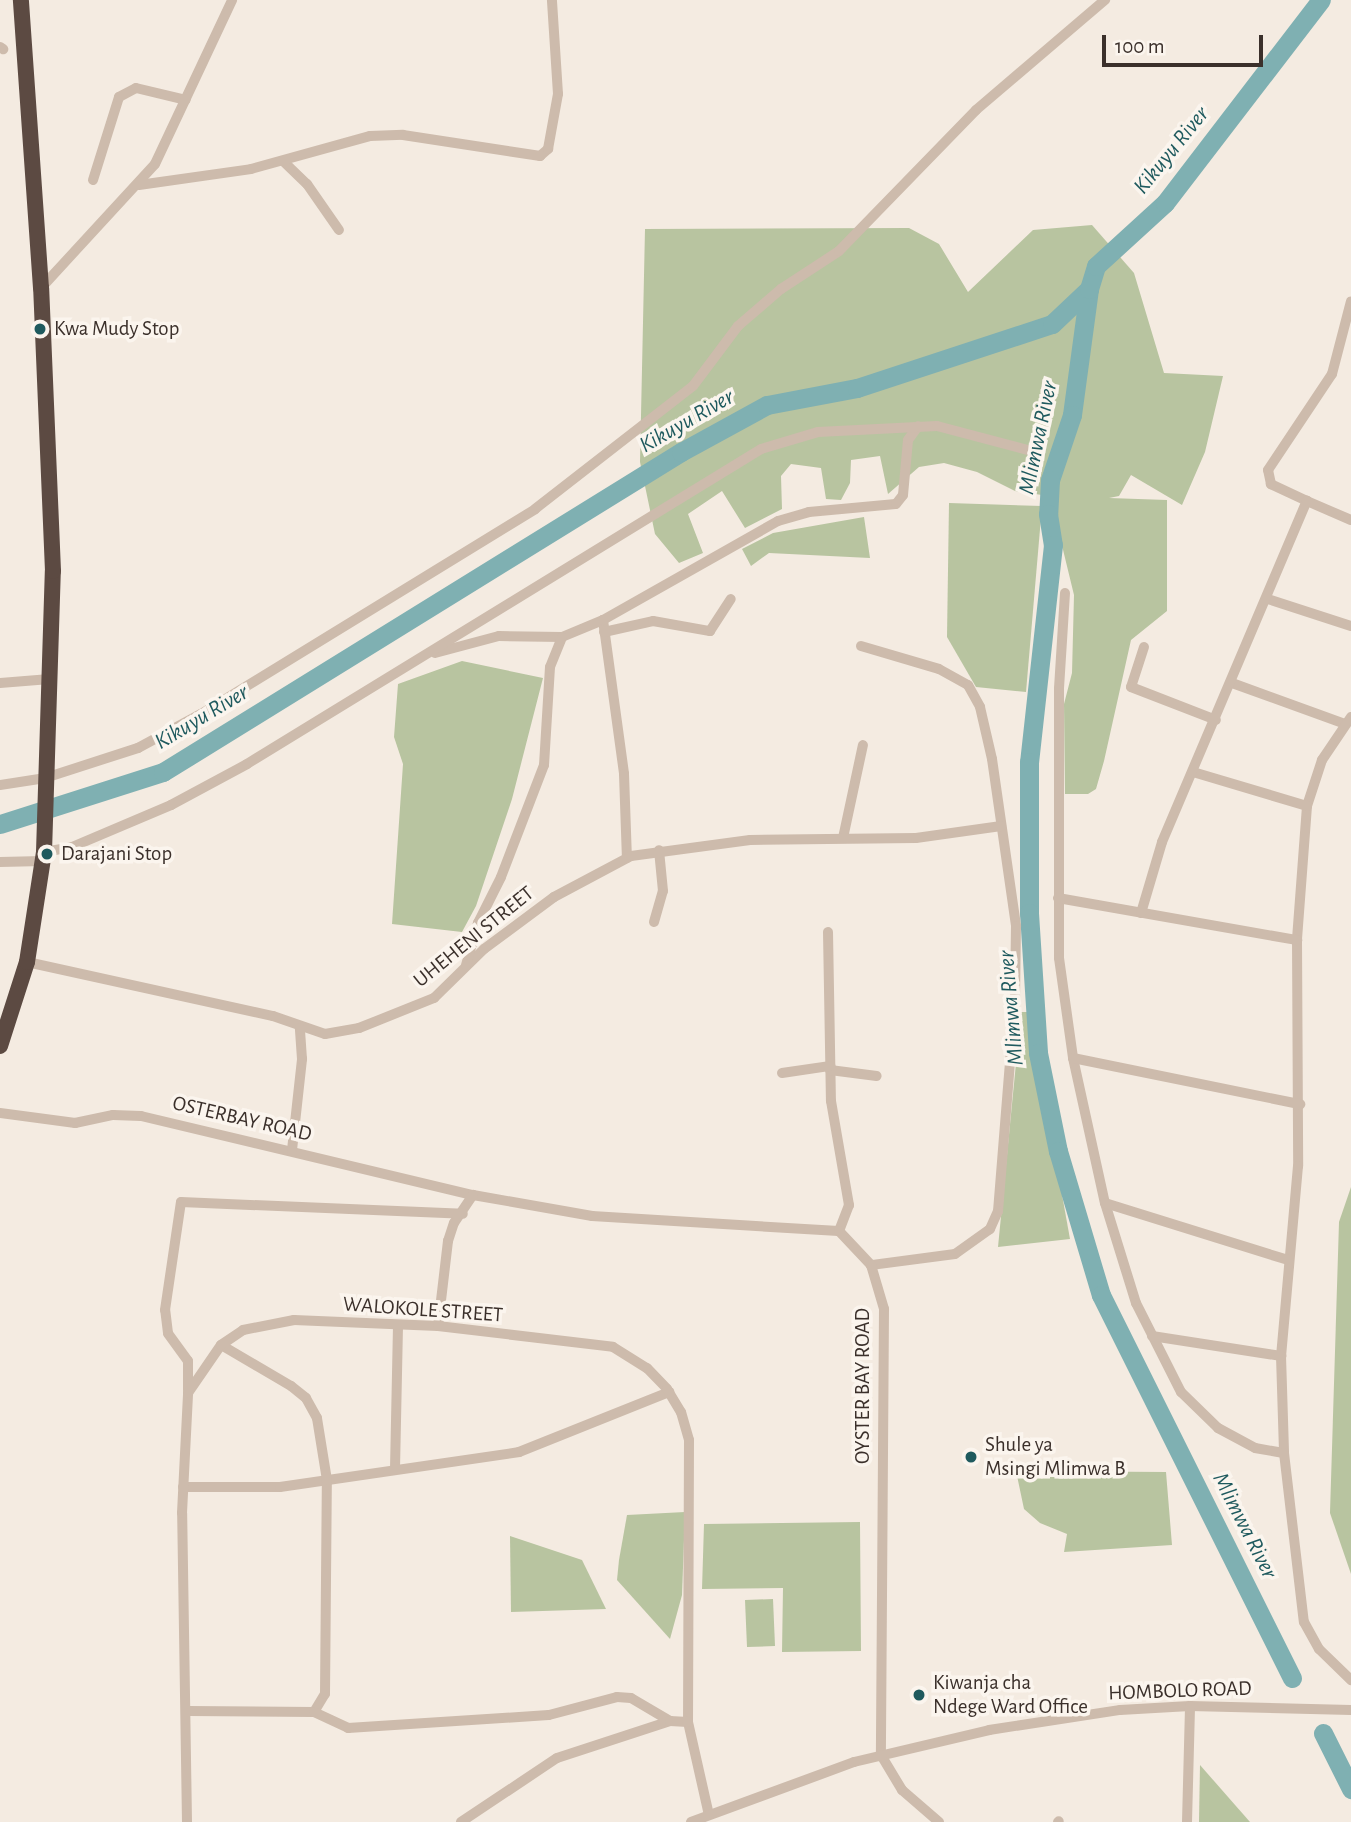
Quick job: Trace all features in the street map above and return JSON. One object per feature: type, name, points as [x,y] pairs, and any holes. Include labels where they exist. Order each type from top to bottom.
[{"type":"highway","points":[[0,1046],[27,962],[43,853],[50,679],[52,519],[41,288],[21,0]]},
{"type":"street","points":[[41,288],[139,185],[155,164],[232,0]]},
{"type":"street","points":[[139,185],[284,162],[383,135],[540,156],[548,149],[558,94],[552,0]]},
{"type":"street","points":[[0,785],[45,782],[138,748],[201,715],[536,509],[693,386],[738,326],[781,289],[839,251],[976,110],[1105,0]]},
{"type":"street","points":[[93,180],[119,97],[136,88],[186,100]]},
{"type":"street","points":[[284,162],[324,205],[339,230]]},
{"type":"street","points":[[1351,301],[1332,374],[1268,470],[1270,484],[1351,519]]},
{"type":"street","points":[[424,656],[499,636],[562,637],[603,620],[778,522],[809,512],[896,504],[903,495],[908,440],[918,426]]},
{"type":"street","points":[[0,862],[72,847],[172,805],[424,656],[761,449],[818,432],[918,426],[957,431],[1039,453]]},
{"type":"street","points":[[1141,913],[1162,842],[1268,599],[1307,502]]},
{"type":"street","points":[[1065,593],[1059,689],[1059,958],[1073,1058],[1105,1203],[1136,1303],[1181,1392],[1199,1413],[1255,1448],[1283,1453]]},
{"type":"street","points":[[604,632],[653,621],[710,631],[731,599]]},
{"type":"street","points":[[1268,599],[1351,626]]},
{"type":"street","points":[[603,620],[624,774],[627,858]]},
{"type":"street","points":[[466,966],[478,923],[544,765],[550,667],[562,637]]},
{"type":"street","points":[[861,646],[939,668],[968,685],[980,707],[992,759],[1014,913],[1015,987],[998,1211],[990,1229],[955,1254],[871,1265]]},
{"type":"street","points":[[1144,647],[1131,687],[1216,720]]},
{"type":"street","points":[[0,683],[50,679]]},
{"type":"street","points":[[1232,683],[1348,721],[1322,760],[1307,806],[1297,940],[1300,1104],[1281,1356],[1283,1453],[1304,1622],[1319,1649],[1351,1680]]},
{"type":"street","points":[[843,838],[863,746]]},
{"type":"street","points":[[1193,772],[1307,806]]},
{"type":"street","name":"UHEHENI STREET","points":[[27,962],[273,1016],[300,1028],[325,1034],[410,1010],[452,985],[466,966],[554,897],[627,858],[659,850],[750,840],[947,833],[1001,826]]},
{"type":"street","points":[[654,922],[663,891],[659,850]]},
{"type":"street","points":[[1058,898],[1297,940]]},
{"type":"street","points":[[438,1326],[449,1241],[473,1195],[592,1216],[839,1231],[849,1205],[831,1101],[828,932]]},
{"type":"street","points":[[292,1150],[302,1059],[300,1028]]},
{"type":"street","points":[[1073,1058],[1300,1104]]},
{"type":"street","points":[[782,1073],[830,1068],[877,1076]]},
{"type":"street","name":"OSTERBAY ROAD","points":[[0,1113],[75,1123],[113,1115],[141,1116],[473,1195]]},
{"type":"street","points":[[187,1822],[188,1711],[183,1487],[187,1361],[168,1333],[165,1310],[181,1202],[463,1214]]},
{"type":"street","points":[[1105,1203],[1288,1260]]},
{"type":"street","name":"OYSTER BAY ROAD","points":[[839,1231],[871,1265],[884,1309],[881,1755]]},
{"type":"street","name":"WALOKOLE STREET","points":[[187,1393],[221,1345],[243,1330],[294,1320],[438,1326],[612,1347],[647,1368],[669,1392],[681,1412],[692,1474],[688,1722],[712,1817]]},
{"type":"street","points":[[395,1469],[398,1326]]},
{"type":"street","points":[[1152,1336],[1281,1356]]},
{"type":"street","points":[[221,1345],[306,1398],[319,1426],[327,1480],[328,1665],[325,1694],[314,1712]]},
{"type":"street","points":[[183,1487],[254,1489],[519,1452],[669,1392]]},
{"type":"street","points":[[188,1711],[314,1712],[348,1728],[548,1715],[618,1697],[631,1698],[670,1721]]},
{"type":"street","points":[[1187,1822],[1190,1706]]},
{"type":"street","name":"HOMBOLO ROAD","points":[[691,1822],[712,1817],[881,1755],[1015,1726],[1120,1710],[1190,1706],[1351,1710]]},
{"type":"street","points":[[461,1822],[557,1758],[670,1721],[688,1722]]},
{"type":"street","points":[[881,1755],[902,1790],[939,1822]]},
{"type":"green space","points":[[1092,225],[1134,273],[1164,373],[1223,376],[1205,452],[1182,505],[1131,475],[1119,496],[1109,498],[1167,500],[1167,611],[1131,640],[1096,789],[1088,794],[1065,794],[1064,704],[1072,673],[1074,595],[1057,525],[1056,497],[1015,491],[977,472],[944,463],[919,467],[888,494],[880,456],[851,460],[850,483],[841,500],[826,499],[821,468],[791,464],[781,476],[782,509],[745,528],[722,491],[688,514],[703,553],[679,563],[655,534],[640,462],[645,229],[909,228],[939,244],[968,292],[1033,230]]},
{"type":"green space","points":[[949,503],[1042,506],[1026,692],[976,687],[947,637]]},
{"type":"green space","points":[[864,517],[870,558],[769,553],[751,566],[742,549],[773,533]]},
{"type":"green space","points":[[462,661],[543,678],[512,799],[476,906],[462,932],[392,924],[403,764],[394,737],[398,684]]},
{"type":"green space","points":[[1021,1012],[1029,1012],[1070,1239],[998,1247]]},
{"type":"green space","points":[[1351,1187],[1351,1574],[1330,1513],[1339,1222]]},
{"type":"green space","points":[[1016,1471],[1166,1472],[1172,1545],[1064,1552],[1067,1534],[1040,1523],[1024,1509]]},
{"type":"green space","points":[[685,1512],[682,1595],[670,1639],[617,1580],[619,1560],[627,1515]]},
{"type":"green space","points":[[860,1522],[861,1651],[782,1652],[783,1588],[702,1589],[704,1524]]},
{"type":"green space","points":[[510,1536],[582,1560],[606,1609],[511,1612]]},
{"type":"green space","points":[[773,1599],[775,1646],[747,1647],[745,1600]]},
{"type":"green space","points":[[1200,1765],[1250,1822],[1199,1822]]},
{"type":"waterway","name":"Kikuyu River","points":[[0,824],[163,772],[681,452],[767,405],[857,388],[1052,324],[1089,289],[1096,266],[1165,203],[1321,0]]},
{"type":"waterway","name":"Mlimwa River","points":[[1089,289],[1072,415],[1050,480],[1048,514],[1053,545],[1029,762],[1029,913],[1038,1053],[1058,1151],[1101,1295],[1292,1678]]},
{"type":"waterway","name":"Mlimwa River","points":[[1323,1733],[1351,1789]]},
{"type":"place","name":"Kwa Mudy Stop","points":[[40,329]]},
{"type":"place","name":"Darajani Stop","points":[[47,854]]},
{"type":"place","name":"Shule ya Msingi Mlimwa B","points":[[971,1457]]},
{"type":"place","name":"Kiwanja cha Ndege Ward Office","points":[[919,1695]]}]
